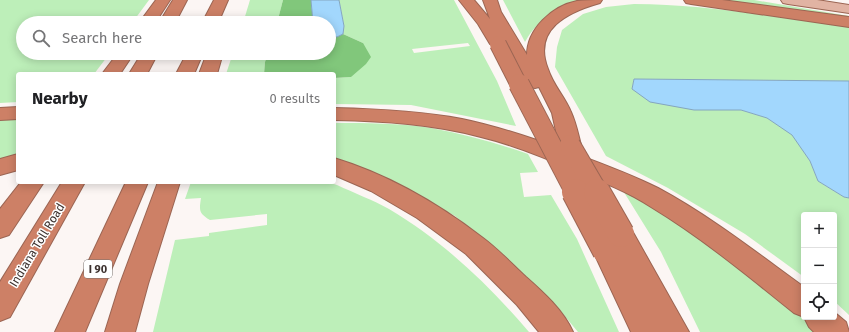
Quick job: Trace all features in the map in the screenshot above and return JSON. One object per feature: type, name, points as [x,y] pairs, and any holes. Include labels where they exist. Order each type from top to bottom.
[{"type":"highway","points":[[152,16],[163,0]]},
{"type":"highway","points":[[171,16],[180,0]]},
{"type":"highway","points":[[213,16],[221,0]]},
{"type":"highway","points":[[223,16],[224,0]]},
{"type":"highway","points":[[466,0],[505,43],[570,146],[613,243],[646,332]]},
{"type":"highway","points":[[477,0],[485,22]]},
{"type":"highway","points":[[490,0],[505,43],[613,243],[674,332]]},
{"type":"highway","points":[[570,146],[562,113],[538,69],[535,52],[537,38],[546,25],[558,15],[571,7],[595,0]]},
{"type":"highway","points":[[691,0],[849,22]]},
{"type":"highway","points":[[112,72],[121,60]]},
{"type":"highway","points":[[140,71],[146,60]]},
{"type":"highway","points":[[0,114],[16,113]]},
{"type":"highway","points":[[336,114],[372,115],[434,121],[481,130],[532,146],[606,174],[664,204],[736,252],[801,302]]},
{"type":"highway","points":[[0,166],[16,162]]},
{"type":"highway","points":[[336,167],[379,185],[426,211],[475,246],[527,296],[558,332]]},
{"type":"highway","points":[[0,228],[32,184]]},
{"type":"highway","name":"Indiana Toll Road","points":[[3,302],[73,184]]},
{"type":"highway","points":[[120,332],[134,284],[165,192]]},
{"type":"highway","name":"I 90","points":[[70,332],[131,194]]},
{"type":"highway","points":[[822,320],[835,332]]},
{"type":"main road","points":[[788,0],[849,9]]},
{"type":"green space","points":[[0,0],[149,0],[137,16],[16,16],[16,60],[105,60],[96,72],[16,72],[16,102],[0,103]]},
{"type":"green space","points":[[250,0],[283,0],[279,16],[245,16]]},
{"type":"green space","points":[[283,0],[311,0],[312,16],[279,16]]},
{"type":"green space","points":[[339,0],[454,0],[497,81],[516,126],[411,105],[336,104],[336,78],[351,77],[363,43],[343,34],[344,26]],"holes":[[[468,43],[470,46],[414,53],[412,49]]]},
{"type":"green space","points":[[503,0],[585,0],[567,6],[550,15],[536,26],[525,42]]},
{"type":"green space","points":[[710,0],[754,0],[849,16],[849,19]]},
{"type":"green space","points":[[634,4],[688,6],[849,27],[849,81],[634,79],[632,89],[694,110],[741,110],[767,118],[792,134],[810,161],[818,181],[844,197],[849,198],[849,315],[837,304],[837,212],[801,212],[801,275],[745,234],[668,188],[606,156],[555,67],[557,47],[562,30],[583,14],[606,7]]},
{"type":"green space","points":[[343,34],[363,43],[371,57],[366,64],[351,77],[336,78],[336,72],[264,72],[266,60],[336,60],[337,37]]},
{"type":"green space","points":[[231,60],[266,60],[264,72],[227,72]]},
{"type":"green space","points":[[0,120],[16,120],[16,155],[0,159]]},
{"type":"green space","points":[[336,123],[370,123],[419,126],[480,139],[528,154],[538,172],[520,173],[524,197],[551,195],[577,239],[619,332],[578,332],[558,308],[505,258],[455,216],[394,183],[336,159]]},
{"type":"green space","points":[[190,184],[337,185],[389,209],[428,235],[464,265],[498,297],[529,332],[153,332],[175,240],[209,236],[209,233],[267,225],[267,214],[210,220],[201,211],[201,198],[185,199]]},
{"type":"green space","points":[[622,189],[681,225],[740,264],[801,317],[801,320],[805,320],[819,332],[700,332],[661,252]]},
{"type":"water","points":[[311,0],[339,0],[344,26],[343,34],[336,37],[336,16],[312,16]]},
{"type":"water","points":[[634,79],[849,81],[849,198],[844,197],[818,181],[810,161],[792,135],[767,118],[741,110],[694,110],[650,102],[632,89]]}]
